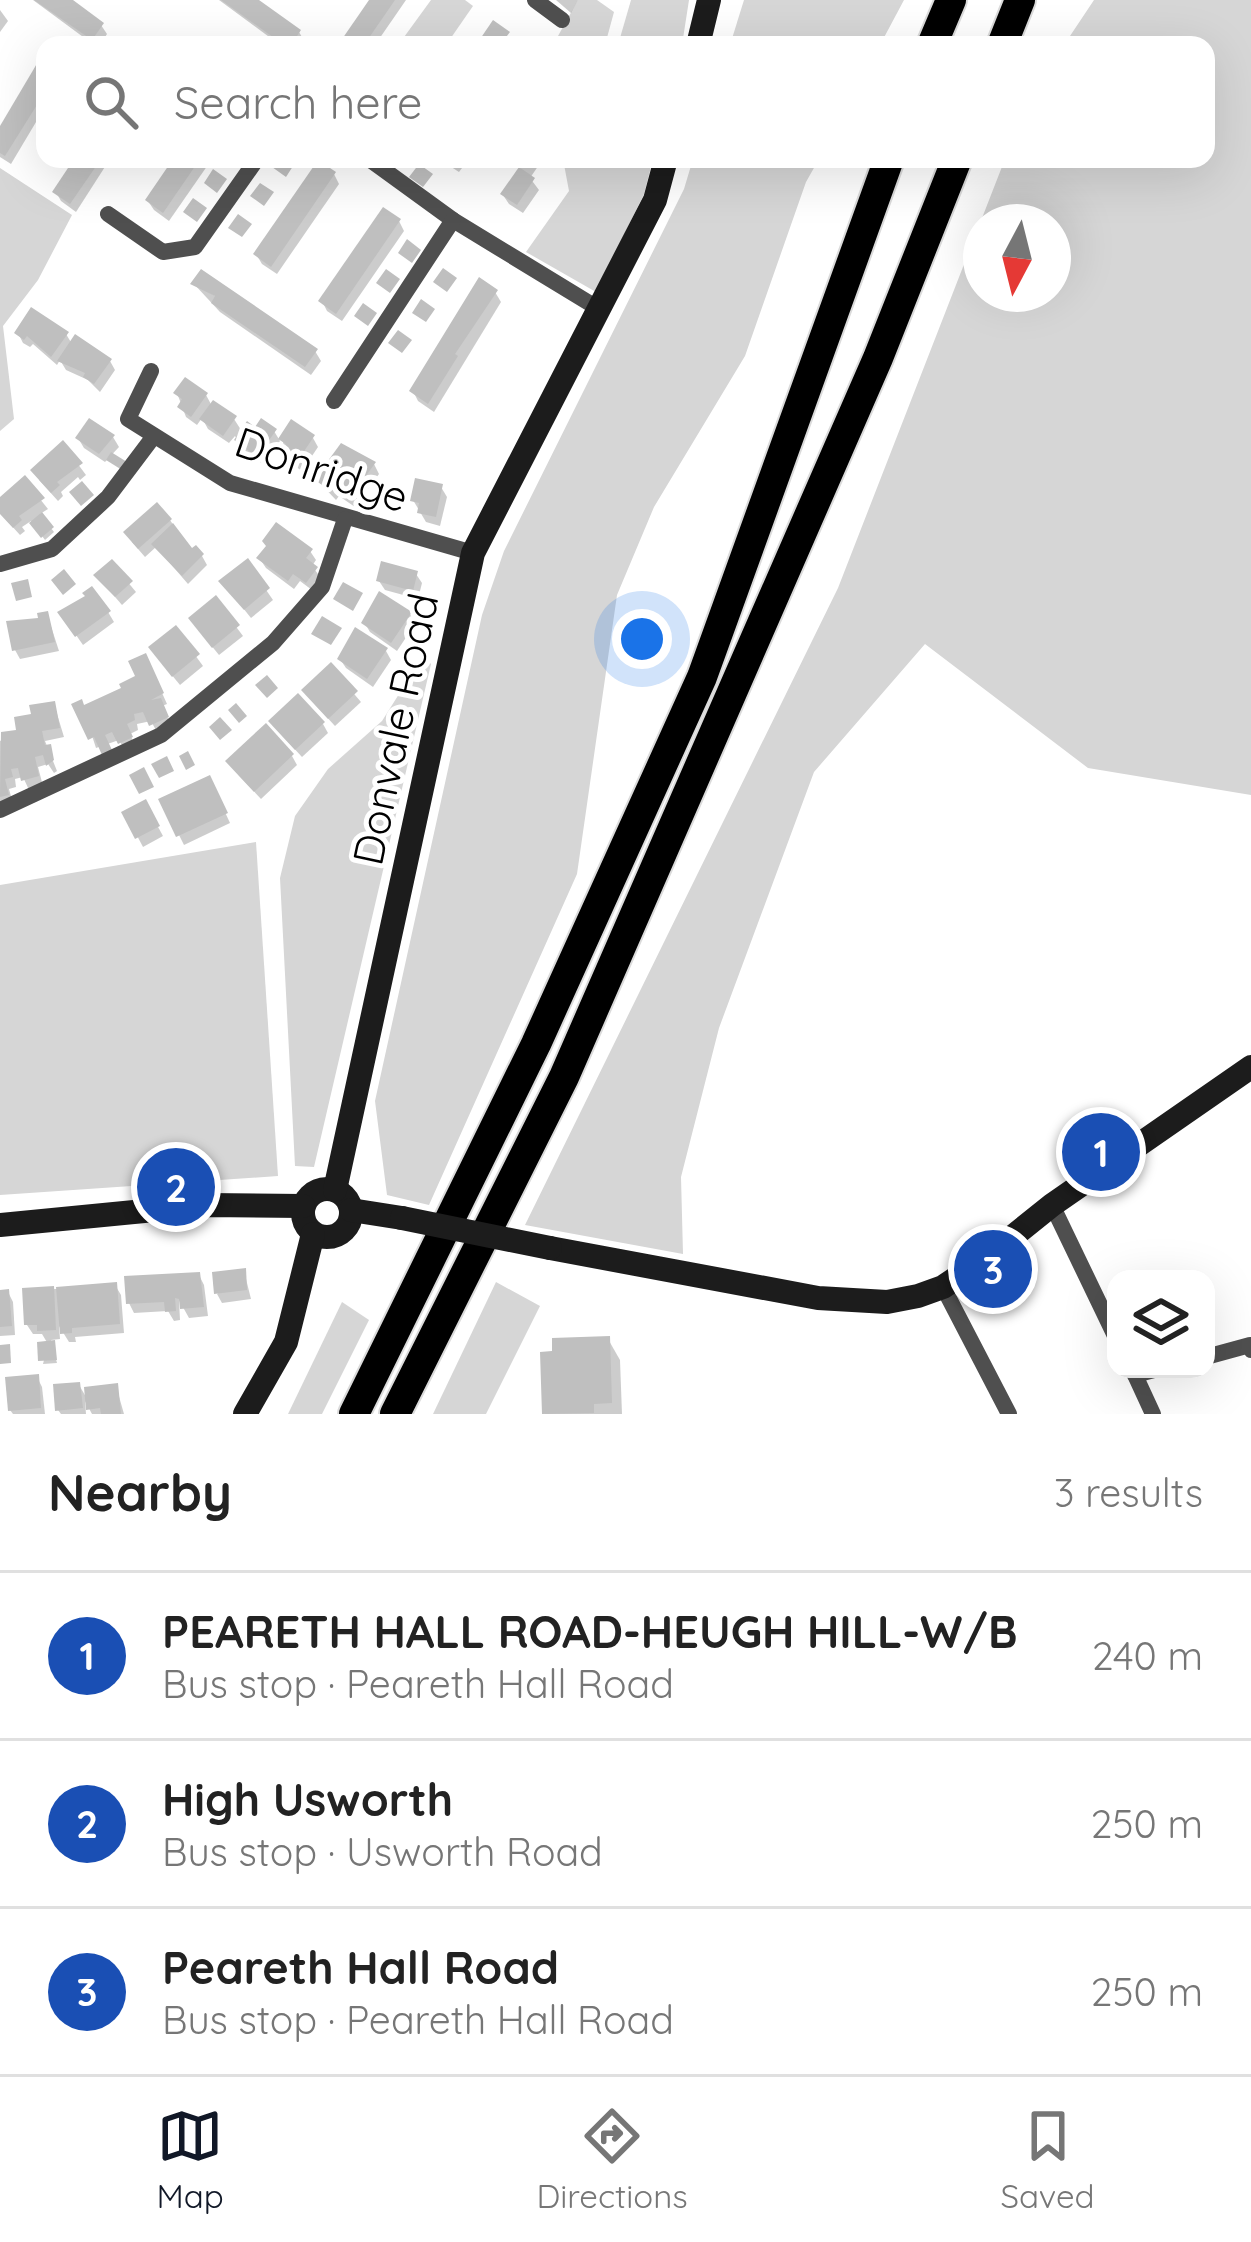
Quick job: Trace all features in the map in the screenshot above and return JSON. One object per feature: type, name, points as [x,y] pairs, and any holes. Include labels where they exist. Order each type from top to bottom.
[{"type":"highway","points":[[934,36],[948,0]]},
{"type":"highway","points":[[986,36],[998,0]]},
{"type":"highway","points":[[1006,36],[1020,0]]},
{"type":"highway","points":[[354,1414],[536,1044],[702,677],[886,168]]},
{"type":"highway","points":[[878,358],[942,168]]},
{"type":"highway","points":[[395,1414],[564,1078],[878,358],[953,168]]},
{"type":"street","points":[[535,0],[562,20]]},
{"type":"street","points":[[700,36],[709,0]]},
{"type":"street","points":[[108,214],[163,252],[195,247],[251,168]]},
{"type":"street","points":[[381,168],[453,220],[599,308]]},
{"type":"street","name":"Donvale Road","points":[[343,1200],[473,553],[655,200],[664,168]]},
{"type":"street","points":[[334,400],[453,220]]},
{"type":"street","points":[[0,564],[52,549],[108,497],[154,436],[128,419],[151,371]]},
{"type":"street","name":"Donridge","points":[[154,436],[230,483],[473,553]]},
{"type":"street","points":[[0,810],[161,736],[273,643],[322,587],[345,519]]},
{"type":"street","points":[[343,1200],[348,1226],[336,1236],[314,1234],[305,1225],[303,1206],[312,1193],[343,1200],[402,1218],[550,1248],[818,1298],[887,1302],[943,1287],[1251,1067]]},
{"type":"street","points":[[0,1225],[206,1205],[303,1206]]},
{"type":"street","points":[[1052,1205],[1107,1319]]},
{"type":"street","points":[[245,1414],[286,1342],[314,1234]]},
{"type":"street","points":[[943,1287],[1009,1414]]},
{"type":"street","points":[[1215,1355],[1251,1347]]},
{"type":"street","points":[[1136,1378],[1153,1414]]},
{"type":"shaded area","points":[[431,0],[465,0],[473,6],[452,36],[405,36]]},
{"type":"shaded area","points":[[578,0],[597,0],[614,12],[607,36],[558,36]]},
{"type":"shaded area","points":[[631,0],[689,0],[683,36],[621,36]]},
{"type":"shaded area","points":[[744,0],[904,0],[885,36],[733,36]]},
{"type":"shaded area","points":[[1094,0],[1251,0],[1251,795],[1088,768],[925,644],[814,772],[719,1028],[681,1177],[683,1254],[525,1225],[838,588],[963,267],[963,312],[1071,312],[1071,204],[987,204],[1001,168],[1215,168],[1215,36],[1070,36]]},
{"type":"shaded area","points":[[0,168],[72,215],[38,280],[3,326],[14,419],[0,431]]},
{"type":"shaded area","points":[[565,168],[651,168],[644,194],[596,292],[526,252],[569,191]]},
{"type":"shaded area","points":[[690,168],[814,168],[745,356],[654,507],[617,595],[577,874],[429,1205],[387,1195],[375,1101],[482,615],[504,551]]},
{"type":"shaded area","points":[[423,656],[431,664],[314,1167],[295,1166],[280,878],[295,816],[328,769],[382,721]]},
{"type":"shaded area","points":[[256,842],[278,1176],[0,1195],[0,885]]},
{"type":"shaded area","points":[[496,1282],[540,1306],[486,1414],[433,1414]]},
{"type":"shaded area","points":[[342,1302],[369,1320],[322,1414],[288,1414]]},
{"type":"building","points":[[34,0],[73,0],[104,23],[95,36],[86,36]]},
{"type":"building","points":[[221,0],[259,0],[301,30],[297,36],[271,36]]},
{"type":"building","points":[[369,0],[395,0],[370,36],[344,36]]},
{"type":"building","points":[[493,20],[510,32],[507,36],[482,36]]},
{"type":"building","points":[[36,65],[36,106],[5,156],[0,153],[0,126]]},
{"type":"building","points":[[68,168],[95,168],[70,204],[52,192]]},
{"type":"building","points":[[167,168],[194,168],[163,213],[145,200]]},
{"type":"building","points":[[312,168],[336,172],[271,267],[253,254]]},
{"type":"building","points":[[416,168],[433,174],[423,187],[409,177]]},
{"type":"building","points":[[518,168],[535,178],[517,205],[500,194]]},
{"type":"building","points":[[213,169],[227,179],[217,193],[204,183]]},
{"type":"building","points":[[260,183],[274,192],[264,206],[250,196]]},
{"type":"building","points":[[193,198],[207,208],[197,222],[183,212]]},
{"type":"building","points":[[383,207],[401,219],[336,314],[318,301]]},
{"type":"building","points":[[238,214],[252,224],[242,237],[228,228]]},
{"type":"building","points":[[407,239],[421,250],[412,263],[398,253]]},
{"type":"building","points":[[443,268],[457,278],[447,292],[433,282]]},
{"type":"building","points":[[201,269],[318,349],[305,367],[211,303],[215,296],[190,284]]},
{"type":"building","points":[[386,269],[400,279],[390,293],[376,283]]},
{"type":"building","points":[[479,277],[498,290],[428,404],[409,391]]},
{"type":"building","points":[[421,299],[435,309],[426,322],[412,313]]},
{"type":"building","points":[[363,303],[377,313],[368,326],[354,316]]},
{"type":"building","points":[[31,307],[69,332],[51,357],[27,336],[24,340],[14,333]]},
{"type":"building","points":[[398,330],[412,340],[402,353],[388,343]]},
{"type":"building","points":[[75,334],[112,359],[94,384],[83,377],[85,373],[57,361]]},
{"type":"building","points":[[185,377],[208,393],[191,417],[177,407],[182,399],[173,393]]},
{"type":"building","points":[[213,400],[237,416],[223,436],[199,419]]},
{"type":"building","points":[[89,418],[115,435],[99,454],[75,438]]},
{"type":"building","points":[[261,418],[277,429],[257,457],[234,440],[247,421],[255,427]]},
{"type":"building","points":[[291,419],[315,435],[296,463],[280,453],[286,444],[278,439]]},
{"type":"building","points":[[63,440],[83,463],[57,482],[60,485],[51,493],[30,470]]},
{"type":"building","points":[[341,443],[376,462],[348,500],[314,480]]},
{"type":"building","points":[[111,452],[127,462],[122,470],[106,460]]},
{"type":"building","points":[[25,475],[45,498],[19,516],[22,520],[13,528],[0,514],[0,497]]},
{"type":"building","points":[[415,478],[443,484],[436,517],[417,513],[419,503],[410,501]]},
{"type":"building","points":[[82,481],[94,495],[81,506],[69,492]]},
{"type":"building","points":[[157,502],[172,519],[138,549],[123,532]]},
{"type":"building","points":[[42,512],[54,527],[41,538],[29,523]]},
{"type":"building","points":[[276,522],[313,549],[306,558],[318,567],[306,583],[293,574],[288,581],[256,558]]},
{"type":"building","points":[[173,523],[192,548],[196,545],[204,554],[182,576],[151,544]]},
{"type":"building","points":[[248,558],[270,588],[244,610],[218,581]]},
{"type":"building","points":[[112,559],[133,581],[115,597],[93,575]]},
{"type":"building","points":[[381,561],[418,571],[413,591],[376,581]]},
{"type":"building","points":[[64,569],[76,584],[63,595],[51,580]]},
{"type":"building","points":[[28,579],[32,597],[16,601],[11,583]]},
{"type":"building","points":[[343,582],[363,593],[353,611],[333,599]]},
{"type":"building","points":[[92,586],[111,611],[75,637],[57,612],[85,596],[82,593]]},
{"type":"building","points":[[379,591],[412,612],[391,643],[361,623]]},
{"type":"building","points":[[216,595],[240,625],[212,648],[188,618]]},
{"type":"building","points":[[48,611],[55,642],[12,651],[6,621],[38,618],[37,613]]},
{"type":"building","points":[[322,616],[342,628],[331,645],[311,634]]},
{"type":"building","points":[[176,625],[200,654],[172,677],[148,647]]},
{"type":"building","points":[[355,627],[388,648],[367,679],[337,659]]},
{"type":"building","points":[[146,653],[164,693],[151,700],[161,698],[169,717],[149,726],[143,712],[134,714],[135,720],[127,724],[133,737],[118,744],[112,732],[105,735],[112,750],[102,755],[94,737],[88,740],[71,704],[82,699],[84,705],[121,688],[119,684],[135,676],[128,661]]},
{"type":"building","points":[[331,662],[358,691],[328,719],[301,690]]},
{"type":"building","points":[[267,675],[278,688],[267,698],[255,685]]},
{"type":"building","points":[[298,693],[325,722],[295,750],[268,721]]},
{"type":"building","points":[[55,701],[60,728],[42,731],[54,760],[46,766],[43,755],[35,757],[39,776],[21,781],[18,768],[11,769],[13,777],[5,779],[9,795],[0,797],[1,732],[16,730],[14,717],[31,714],[29,705]]},
{"type":"building","points":[[236,703],[247,716],[239,723],[228,710]]},
{"type":"building","points":[[220,717],[232,730],[220,740],[209,727]]},
{"type":"building","points":[[266,723],[294,754],[254,792],[225,761]]},
{"type":"building","points":[[188,751],[195,765],[186,770],[179,756]]},
{"type":"building","points":[[167,756],[174,771],[159,778],[151,764]]},
{"type":"building","points":[[144,767],[154,787],[139,794],[129,775]]},
{"type":"building","points":[[210,775],[228,813],[176,837],[158,799]]},
{"type":"building","points":[[146,799],[160,826],[135,839],[121,812]]},
{"type":"building","points":[[246,1268],[247,1290],[214,1294],[212,1272]]},
{"type":"building","points":[[200,1272],[204,1307],[180,1309],[175,1298],[176,1311],[165,1312],[164,1302],[126,1304],[124,1276]]},
{"type":"building","points":[[117,1282],[120,1324],[72,1328],[72,1333],[60,1334],[56,1287]]},
{"type":"building","points":[[54,1286],[56,1330],[37,1331],[37,1325],[24,1325],[22,1288]]},
{"type":"building","points":[[9,1289],[12,1326],[0,1327],[0,1290]]},
{"type":"building","points":[[610,1336],[612,1403],[594,1404],[594,1413],[542,1414],[540,1352],[552,1351],[552,1338]]},
{"type":"building","points":[[55,1340],[57,1360],[38,1361],[37,1342]]},
{"type":"building","points":[[10,1344],[11,1363],[0,1364],[0,1345]]},
{"type":"building","points":[[39,1374],[41,1408],[8,1411],[5,1377]]},
{"type":"building","points":[[80,1382],[83,1408],[55,1411],[53,1384]]},
{"type":"building","points":[[118,1383],[121,1414],[86,1410],[84,1387]]},
{"type":"place","name":"PEARETH HALL ROAD-HEUGH HILL-W/B","points":[[1101,1152]]},
{"type":"place","name":"High Usworth","points":[[176,1187]]},
{"type":"place","name":"Peareth Hall Road","points":[[993,1269]]}]
